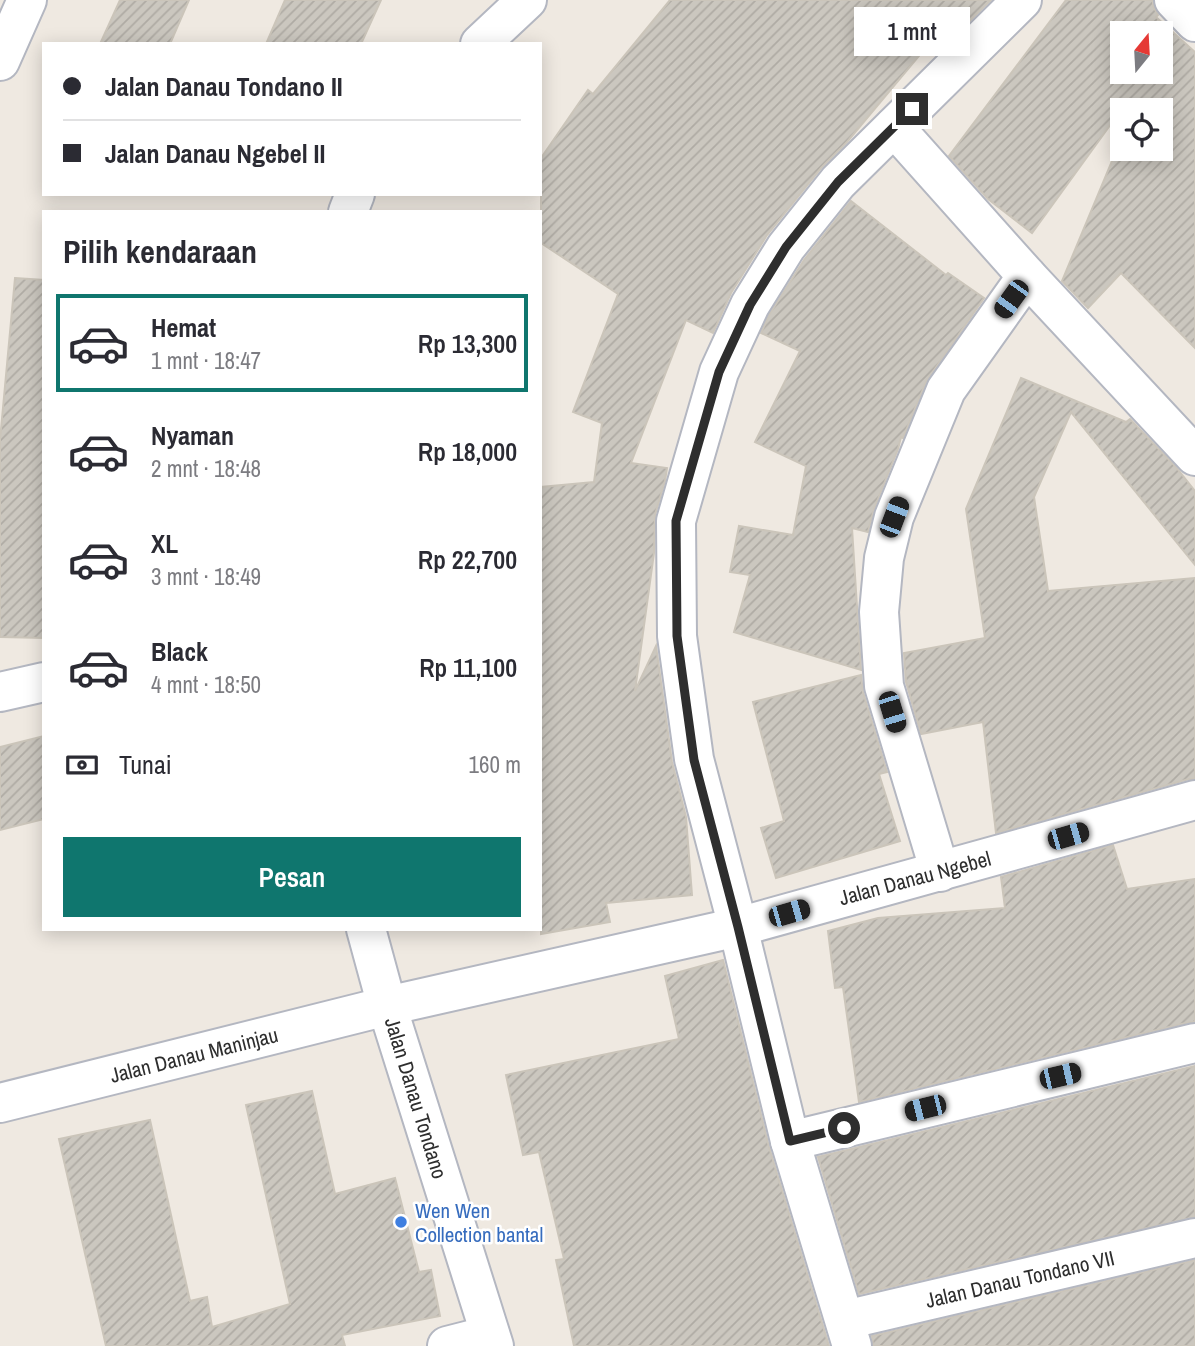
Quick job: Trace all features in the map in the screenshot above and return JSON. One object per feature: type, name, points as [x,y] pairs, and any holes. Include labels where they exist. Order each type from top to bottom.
[{"type":"street","points":[[0,61],[27,0]]},
{"type":"street","points":[[482,42],[527,0]]},
{"type":"street","points":[[849,1333],[790,1141],[694,760],[677,636],[676,521],[719,372],[750,305],[786,247],[838,182],[1022,0]]},
{"type":"street","points":[[1174,0],[1195,22]]},
{"type":"street","points":[[894,127],[1027,276],[1195,456]]},
{"type":"street","points":[[940,872],[884,686],[879,612],[884,558],[894,517],[946,390],[1027,276]]},
{"type":"street","points":[[0,692],[42,682]]},
{"type":"street","name":"Jalan Danau Ngebel","points":[[387,1006],[738,927],[1195,800]]},
{"type":"street","name":"Jalan Danau Tondano","points":[[367,931],[387,1006],[492,1341]]},
{"type":"street","name":"Jalan Danau Maninjau","points":[[0,1103],[387,1006]]},
{"type":"street","points":[[790,1141],[1195,1043]]},
{"type":"street","name":"Jalan Danau Tondano VII","points":[[849,1333],[1195,1238]]},
{"type":"street","points":[[447,1346],[492,1341]]},
{"type":"building","points":[[120,0],[189,0],[171,42],[101,42]]},
{"type":"building","points":[[285,0],[381,0],[362,42],[267,42]]},
{"type":"building","points":[[670,0],[991,0],[942,48],[933,39],[847,142],[821,168],[767,235],[731,293],[713,333],[686,320],[631,463],[667,468],[655,515],[654,553],[635,691],[656,646],[672,762],[686,817],[692,895],[606,903],[610,922],[541,934],[542,487],[594,482],[602,423],[573,412],[618,294],[542,244],[542,157],[588,90],[593,94]]},
{"type":"building","points":[[1066,0],[1153,0],[1158,15],[1156,17],[1160,21],[1110,21],[1110,84],[1173,84],[1173,32],[1195,52],[1195,348],[1121,273],[1088,308],[1062,281],[1112,161],[1173,161],[1173,98],[1110,98],[1110,125],[1032,233],[988,199],[949,156]]},
{"type":"building","points":[[851,201],[946,275],[948,273],[984,298],[926,382],[903,438],[901,437],[868,532],[852,528],[861,670],[734,632],[750,575],[730,572],[739,526],[793,535],[806,466],[755,442],[800,351],[761,333],[769,315],[804,260]]},
{"type":"building","points":[[15,278],[42,280],[42,638],[0,637],[0,440]]},
{"type":"building","points":[[1021,378],[1126,422],[1130,419],[1195,491],[1195,565],[1071,412],[1034,497],[1048,591],[1195,578],[1195,779],[996,833],[983,722],[921,734],[906,682],[904,653],[985,638],[966,509]]},
{"type":"building","points":[[861,675],[863,692],[887,772],[879,774],[900,841],[776,878],[761,828],[784,821],[753,702]]},
{"type":"building","points":[[42,736],[42,820],[0,830],[0,747]]},
{"type":"building","points":[[1113,845],[1127,889],[1195,879],[1195,1022],[859,1102],[843,987],[835,988],[828,931],[878,918],[1005,908],[1001,877]]},
{"type":"building","points":[[723,960],[769,1147],[829,1346],[574,1346],[556,1260],[564,1259],[539,1152],[523,1155],[506,1075],[679,1039],[665,976]]},
{"type":"building","points":[[1195,1066],[1195,1217],[859,1294],[818,1157]]},
{"type":"building","points":[[312,1091],[335,1194],[395,1178],[419,1272],[431,1270],[440,1316],[342,1335],[345,1346],[106,1346],[59,1139],[150,1120],[190,1301],[207,1297],[212,1327],[290,1304],[246,1105]]},
{"type":"building","points":[[1195,1260],[1195,1346],[873,1346],[872,1336]]},
{"type":"place","name":"Wen Wen Collection bantal","points":[[401,1222]]},
{"type":"route","points":[[844,1128],[790,1141],[694,760],[677,636],[676,521],[719,372],[750,305],[786,247],[838,182],[912,109]]}]
